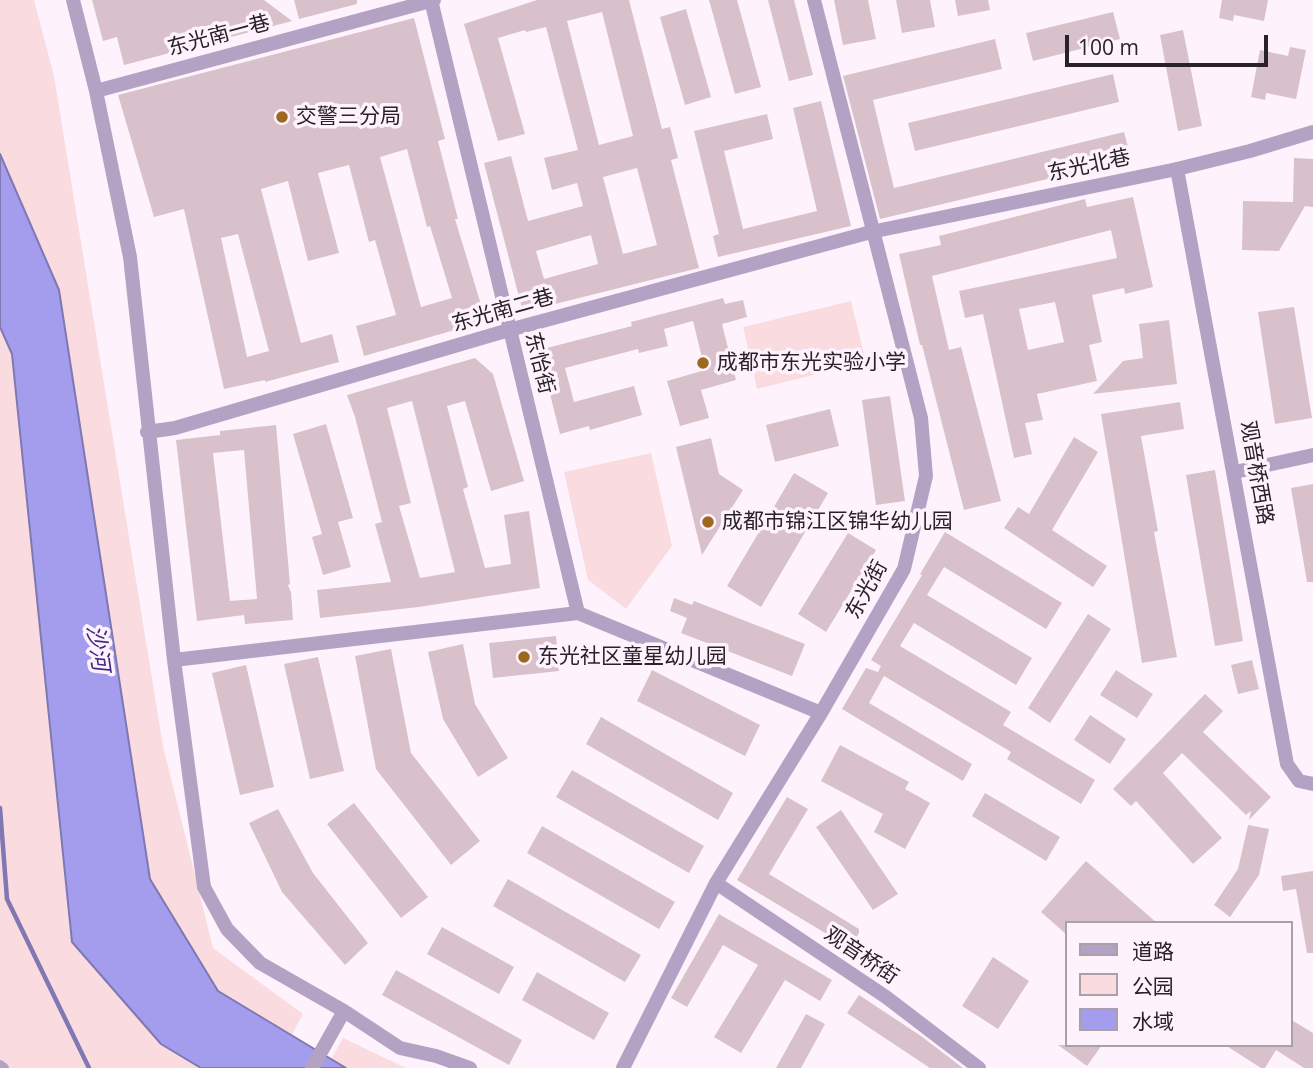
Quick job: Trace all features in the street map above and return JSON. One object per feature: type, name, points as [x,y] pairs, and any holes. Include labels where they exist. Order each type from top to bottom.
[{"type":"street","points":[[73,0],[96,91],[130,257],[147,432],[204,887],[228,929],[260,963],[344,1011],[400,1048],[436,1056],[470,1068]]},
{"type":"street","name":"东光南一巷","points":[[96,91],[432,0]]},
{"type":"street","name":"东怡街","points":[[432,0],[578,613]]},
{"type":"street","name":"东光街","points":[[623,1068],[716,883],[821,713],[904,569],[926,476],[921,418],[814,0]]},
{"type":"street","name":"东光北巷","points":[[872,232],[1177,169],[1313,132]]},
{"type":"street","name":"观音桥西路","points":[[1177,169],[1287,764],[1306,782]]},
{"type":"street","name":"东光南二巷","points":[[147,432],[174,428],[509,330],[872,232]]},
{"type":"street","points":[[1235,472],[1313,455]]},
{"type":"street","points":[[174,660],[578,613],[821,713]]},
{"type":"street","name":"观音桥街","points":[[716,883],[886,997],[979,1068]]},
{"type":"street","points":[[312,1068],[344,1011]]},
{"type":"green space","points":[[0,0],[34,0],[54,76],[163,746],[213,948],[303,1014],[274,1068],[0,1068]]},
{"type":"green space","points":[[851,301],[866,362],[757,389],[743,327]]},
{"type":"green space","points":[[651,453],[672,546],[626,609],[588,580],[564,472]]},
{"type":"green space","points":[[343,1038],[406,1068],[326,1068]]},
{"type":"water","name":"沙河","points":[[0,154],[59,290],[150,879],[218,991],[346,1068],[201,1068],[161,1044],[72,942],[12,354],[0,327]]},
{"type":"building","points":[[92,0],[264,0],[292,21],[124,65],[117,37],[103,41]]},
{"type":"building","points":[[294,0],[357,0],[357,4],[299,19]]},
{"type":"building","points":[[537,0],[629,0],[662,129],[670,127],[678,158],[671,160],[699,268],[523,312],[484,163],[511,156],[528,221],[583,206],[577,183],[552,190],[544,158],[578,150],[546,27],[498,38],[525,134],[498,141],[464,24]],"holes":[[[602,12],[633,136],[599,145],[567,21]],[[637,168],[657,245],[623,254],[603,177]],[[591,235],[598,264],[544,279],[536,251]]]},
{"type":"building","points":[[709,0],[737,0],[761,87],[735,94]]},
{"type":"building","points":[[768,0],[794,0],[813,75],[789,81]]},
{"type":"building","points":[[834,0],[868,0],[876,39],[843,45]]},
{"type":"building","points":[[896,0],[930,0],[935,27],[902,33]]},
{"type":"building","points":[[955,0],[988,0],[990,10],[958,16]]},
{"type":"building","points":[[1222,0],[1268,0],[1264,21],[1234,15],[1233,21],[1219,18]]},
{"type":"building","points":[[686,9],[711,97],[685,105],[660,17]]},
{"type":"building","points":[[1113,12],[1120,39],[1033,61],[1026,33]]},
{"type":"building","points":[[414,18],[445,139],[438,141],[458,219],[455,219],[486,321],[364,356],[356,326],[396,315],[375,240],[369,242],[349,165],[318,173],[339,253],[308,261],[288,181],[261,189],[301,343],[332,334],[339,362],[265,382],[224,389],[184,209],[154,217],[118,95]],"holes":[[[407,149],[427,227],[430,226],[452,298],[421,307],[380,157]],[[238,234],[269,351],[247,357],[221,238]]]},
{"type":"building","points":[[1183,30],[1202,126],[1178,131],[1160,35]]},
{"type":"building","points":[[995,39],[1002,69],[873,100],[894,188],[1124,132],[1131,159],[880,219],[843,76]]},
{"type":"building","points":[[1290,47],[1306,50],[1296,99],[1266,93],[1265,100],[1251,97],[1260,50],[1288,56]]},
{"type":"building","points":[[1113,74],[1119,102],[915,151],[908,123]]},
{"type":"building","points":[[821,101],[851,226],[718,257],[713,236],[719,234],[694,131],[767,114],[773,139],[724,151],[743,229],[817,211],[793,108]]},
{"type":"building","points":[[1294,158],[1313,159],[1313,207],[1305,206],[1279,251],[1242,250],[1243,201],[1293,202]]},
{"type":"building","points":[[1133,197],[1153,287],[1125,294],[1124,288],[1092,295],[1102,342],[1089,345],[1097,381],[1037,394],[1043,420],[1025,423],[1032,454],[1014,458],[983,314],[965,318],[959,291],[1117,258],[1111,230],[932,276],[949,350],[961,347],[1001,501],[964,510],[899,254],[941,245],[939,236],[1085,199],[1087,207]],"holes":[[[1055,302],[1064,342],[1028,350],[1019,309]]]},
{"type":"building","points":[[723,298],[725,304],[743,300],[747,317],[722,324],[736,380],[701,390],[709,418],[680,426],[667,381],[705,370],[693,321],[664,329],[668,346],[639,353],[638,349],[565,368],[574,402],[634,386],[642,415],[590,430],[589,426],[560,434],[539,350],[632,326],[631,322]]},
{"type":"building","points":[[1294,307],[1312,418],[1275,424],[1258,312]]},
{"type":"building","points":[[1169,320],[1177,384],[1093,394],[1123,361],[1143,358],[1139,324]]},
{"type":"building","points":[[475,358],[493,374],[524,481],[491,491],[465,401],[447,406],[468,487],[463,489],[485,568],[511,564],[504,515],[529,511],[540,588],[419,607],[320,618],[317,590],[391,582],[375,524],[382,522],[347,395]],"holes":[[[412,401],[455,572],[420,578],[399,506],[411,503],[387,408]]]},
{"type":"building","points":[[890,396],[905,501],[876,505],[862,400]]},
{"type":"building","points":[[1180,402],[1184,429],[1141,436],[1158,531],[1154,532],[1177,657],[1142,663],[1101,414]]},
{"type":"building","points":[[830,409],[839,446],[775,462],[766,425]]},
{"type":"building","points":[[326,424],[353,518],[338,522],[351,567],[323,575],[312,537],[322,534],[293,434]]},
{"type":"building","points":[[276,425],[293,620],[245,624],[244,615],[197,621],[176,440],[220,435],[220,431]],"holes":[[[244,450],[257,599],[230,601],[213,453]]]},
{"type":"building","points":[[1074,437],[1098,452],[1052,530],[1107,566],[1093,587],[1004,528],[1018,507],[1029,514]]},
{"type":"building","name":"成都市锦江区锦华幼儿园","points":[[711,438],[719,474],[743,490],[702,555],[676,447]]},
{"type":"building","points":[[1215,470],[1243,641],[1215,646],[1186,475]]},
{"type":"building","points":[[794,473],[828,493],[761,607],[727,586]]},
{"type":"building","points":[[1313,484],[1313,582],[1307,582],[1291,488]]},
{"type":"building","points":[[945,532],[1062,603],[1046,629],[944,567],[927,595],[1032,658],[1016,685],[914,623],[900,646],[1011,712],[1003,725],[1095,780],[1081,804],[1007,759],[1011,752],[884,676],[869,703],[972,764],[963,781],[842,709],[866,668],[878,672],[881,666],[871,660]]},
{"type":"building","points":[[848,533],[876,550],[826,632],[798,614]]},
{"type":"building","points":[[674,598],[692,605],[694,601],[805,644],[792,676],[681,633],[687,618],[670,611]]},
{"type":"building","points":[[1088,614],[1111,629],[1050,723],[1028,708]]},
{"type":"building","name":"东光社区童星幼儿园","points":[[556,636],[559,671],[493,678],[489,643]]},
{"type":"building","points":[[463,644],[475,704],[508,758],[478,777],[443,719],[428,652]]},
{"type":"building","points":[[391,649],[411,753],[480,841],[451,865],[376,769],[355,656]]},
{"type":"building","points":[[318,657],[344,771],[310,779],[284,664]]},
{"type":"building","points":[[1252,660],[1259,689],[1238,694],[1231,665]]},
{"type":"building","points":[[246,665],[274,787],[240,795],[212,673]]},
{"type":"building","points":[[652,670],[760,725],[745,756],[637,701]]},
{"type":"building","points":[[1116,670],[1153,694],[1137,718],[1100,695]]},
{"type":"building","points":[[1205,694],[1223,711],[1203,732],[1271,797],[1249,820],[1251,811],[1246,815],[1182,753],[1163,773],[1222,838],[1193,864],[1136,801],[1131,806],[1113,789]]},
{"type":"building","points":[[1090,715],[1126,739],[1110,764],[1074,740]]},
{"type":"building","points":[[601,717],[733,793],[718,820],[586,744]]},
{"type":"building","points":[[840,745],[909,782],[905,789],[930,803],[905,849],[874,832],[883,814],[821,781]]},
{"type":"building","points":[[572,770],[704,846],[689,873],[556,797]]},
{"type":"building","points":[[985,793],[1060,837],[1046,861],[972,816]]},
{"type":"building","points":[[787,797],[808,809],[769,874],[859,929],[850,948],[737,880]]},
{"type":"building","points":[[354,803],[428,897],[401,918],[327,824]]},
{"type":"building","points":[[278,809],[313,873],[368,943],[345,965],[282,892],[249,823]]},
{"type":"building","points":[[841,810],[898,894],[873,910],[816,827]]},
{"type":"building","points":[[1248,825],[1269,829],[1259,875],[1230,917],[1214,905],[1238,869]]},
{"type":"building","points":[[542,826],[675,902],[659,929],[527,853]]},
{"type":"building","points":[[1086,861],[1155,921],[1064,921],[1064,932],[1041,912]]},
{"type":"building","points":[[1313,871],[1313,953],[1307,953],[1296,889],[1283,891],[1281,876]]},
{"type":"building","points":[[508,879],[641,955],[625,982],[493,906]]},
{"type":"building","points":[[719,914],[832,980],[820,1001],[785,980],[741,1053],[714,1037],[758,965],[723,945],[687,1007],[671,998]]},
{"type":"building","points":[[442,927],[514,967],[499,994],[427,954]]},
{"type":"building","points":[[993,957],[1029,981],[998,1029],[962,1006]]},
{"type":"building","points":[[396,970],[522,1040],[509,1065],[382,995]]},
{"type":"building","points":[[537,972],[609,1013],[594,1040],[522,1000]]},
{"type":"building","points":[[859,995],[963,1068],[930,1068],[847,1013]]},
{"type":"building","points":[[806,1014],[825,1024],[801,1068],[776,1068]]},
{"type":"building","points":[[1292,1020],[1313,1033],[1313,1068],[1304,1068],[1276,1050],[1265,1068],[1228,1047],[1292,1047]]},
{"type":"building","points":[[1058,1045],[1101,1047],[1087,1066]]},
{"type":"waterway","points":[[0,808],[7,899],[89,1068]]},
{"type":"place","name":"交警三分局","points":[[282,117]]},
{"type":"place","name":"成都市东光实验小学","points":[[703,363]]},
{"type":"place","name":"成都市锦江区锦华幼儿园","points":[[708,522]]},
{"type":"place","name":"东光社区童星幼儿园","points":[[524,657]]}]
